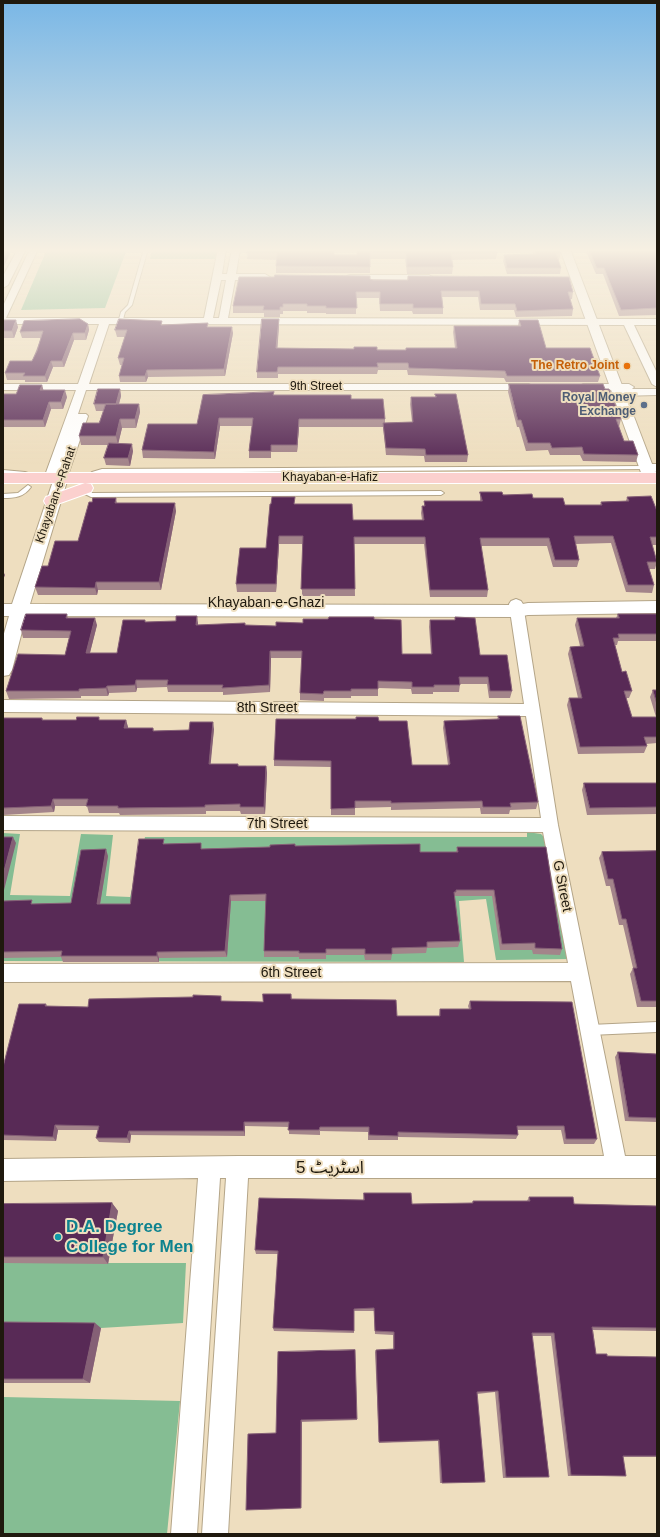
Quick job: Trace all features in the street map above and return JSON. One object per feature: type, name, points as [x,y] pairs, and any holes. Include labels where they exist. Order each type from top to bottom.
[{"type":"main road","name":"Khayaban-e-Hafiz","points":[[3,478],[28,482],[54,483],[355,483],[654,479]]},
{"type":"main road","points":[[28,482],[86,483]]},
{"type":"main road","name":"Khayaban-e-Hafiz","points":[[3,487],[28,482]]},
{"type":"street","points":[[3,321],[654,322],[657,333]]},
{"type":"street","name":"Khayaban-e-Rahat","points":[[3,629],[86,387],[113,322]]},
{"type":"street","points":[[598,322],[624,390],[654,479]]},
{"type":"street","points":[[628,322],[657,384]]},
{"type":"street","name":"9th Street","points":[[3,387],[536,387]]},
{"type":"street","points":[[568,387],[657,392]]},
{"type":"street","points":[[624,390],[637,407]]},
{"type":"street","name":"Khayaban-e-Rahat","points":[[3,670],[11,607]]},
{"type":"street","name":"Khayaban-e-Ghazi","points":[[11,607],[657,607]]},
{"type":"street","name":"G Street","points":[[520,608],[532,710],[550,825],[617,1168]]},
{"type":"street","name":"8th Street","points":[[3,706],[532,710]]},
{"type":"street","name":"7th Street","points":[[3,823],[550,825]]},
{"type":"street","name":"6th Street","points":[[3,973],[579,972]]},
{"type":"street","name":"اسٹریٹ 5","points":[[3,1170],[657,1167]]},
{"type":"street","points":[[184,1534],[210,1168]]},
{"type":"street","points":[[214,1534],[238,1168]]},
{"type":"lane","points":[[441,493],[91,495],[86,493],[86,483],[94,473],[102,471],[654,479]]},
{"type":"lane","points":[[3,472],[23,472],[26,474],[28,482],[23,494],[3,496]]},
{"type":"lane","points":[[590,1030],[657,1027]]},
{"type":"green space","points":[[527,832],[541,834],[549,842],[570,959],[496,960],[486,899],[459,901],[464,962],[3,961],[3,833],[20,834],[10,895],[70,896],[81,834],[113,835],[106,896],[130,897],[145,837],[527,837]]},
{"type":"green space","points":[[3,1263],[186,1263],[183,1323],[101,1328],[3,1327]]},
{"type":"green space","points":[[3,1397],[180,1401],[167,1534],[3,1534]]},
{"type":"building","points":[[3,321],[16,321],[12,331],[3,331]]},
{"type":"building","points":[[24,321],[83,321],[88,324],[85,333],[73,333],[62,361],[51,361],[45,376],[23,376],[25,373],[5,373],[10,361],[32,361],[37,351],[43,331],[20,332]]},
{"type":"building","points":[[118,321],[162,321],[161,325],[208,323],[207,327],[232,327],[224,369],[147,370],[145,376],[119,376],[124,358],[118,358],[127,330],[115,330]]},
{"type":"building","points":[[262,321],[279,321],[276,348],[354,349],[354,347],[377,347],[377,350],[406,350],[406,348],[457,348],[454,326],[521,326],[519,321],[538,321],[546,348],[590,348],[600,376],[507,376],[505,371],[409,368],[408,363],[377,363],[378,367],[278,367],[277,372],[257,372]]},
{"type":"building","points":[[509,384],[603,384],[605,389],[609,389],[621,419],[616,419],[624,441],[633,441],[638,455],[584,454],[582,447],[552,448],[550,443],[528,443],[521,420],[518,420]]},
{"type":"building","points":[[20,385],[42,385],[40,390],[65,390],[61,402],[49,402],[43,420],[3,420],[3,394],[16,394]]},
{"type":"building","points":[[98,389],[120,389],[116,404],[94,404]]},
{"type":"building","points":[[274,392],[273,395],[351,395],[351,399],[383,399],[385,419],[299,419],[297,445],[271,445],[271,451],[249,451],[253,418],[219,418],[214,452],[142,450],[148,424],[197,424],[203,395]]},
{"type":"building","points":[[435,394],[456,394],[468,455],[426,455],[425,449],[386,448],[383,423],[413,422],[411,397],[436,397]]},
{"type":"building","points":[[106,404],[139,404],[135,419],[120,419],[116,436],[79,436],[83,423],[99,423]]},
{"type":"building","points":[[109,443],[132,444],[128,458],[104,458]]},
{"type":"building","points":[[480,492],[502,492],[503,495],[532,494],[533,498],[563,498],[565,505],[602,505],[601,502],[629,501],[627,497],[651,496],[657,511],[657,537],[650,537],[657,562],[647,562],[654,585],[628,585],[613,536],[574,536],[579,560],[555,560],[549,538],[480,538],[488,590],[430,590],[425,537],[354,537],[355,589],[301,589],[303,536],[279,536],[276,584],[236,584],[240,548],[266,548],[272,497],[295,497],[294,504],[352,504],[353,520],[424,520],[422,506],[425,506],[424,501],[482,501]]},
{"type":"building","points":[[93,498],[116,498],[115,503],[175,503],[159,582],[96,582],[95,588],[35,587],[42,566],[48,566],[55,541],[78,541],[89,502],[92,502]]},
{"type":"building","points":[[26,614],[67,614],[66,618],[95,618],[86,653],[117,653],[123,620],[145,620],[145,622],[176,621],[176,616],[197,616],[196,625],[245,623],[245,625],[276,626],[276,622],[303,623],[303,619],[328,619],[329,617],[374,617],[374,619],[401,620],[402,654],[432,654],[430,620],[455,620],[455,617],[475,618],[480,655],[507,655],[512,691],[490,691],[488,677],[459,677],[460,685],[412,687],[412,682],[378,681],[378,689],[324,691],[323,694],[300,693],[302,651],[270,651],[269,685],[222,688],[223,685],[167,685],[168,680],[136,680],[135,685],[79,689],[79,691],[6,691],[18,654],[65,655],[71,631],[21,630]]},
{"type":"building","points":[[618,614],[657,614],[657,634],[618,634],[619,638],[613,638],[622,672],[626,671],[632,691],[624,691],[632,717],[657,717],[657,737],[644,737],[647,746],[580,747],[569,698],[582,698],[570,647],[584,646],[577,618],[619,618]]},
{"type":"building","points":[[653,690],[657,690],[657,704]]},
{"type":"building","points":[[498,716],[520,716],[538,802],[510,803],[511,807],[483,807],[482,801],[391,803],[391,801],[355,801],[355,808],[331,809],[331,761],[274,760],[276,719],[356,719],[356,717],[378,717],[379,721],[407,721],[412,765],[448,765],[450,764],[444,721],[499,719]]},
{"type":"building","points":[[77,717],[99,717],[99,720],[126,720],[124,728],[153,728],[153,731],[189,730],[190,722],[213,722],[209,764],[266,766],[264,807],[240,807],[240,804],[205,805],[205,807],[118,808],[118,806],[86,806],[88,799],[53,799],[51,806],[3,808],[3,718],[76,720]]},
{"type":"building","points":[[584,783],[657,783],[657,807],[590,808]]},
{"type":"building","points":[[3,837],[13,837],[3,875]]},
{"type":"building","points":[[139,839],[164,839],[163,844],[201,843],[201,849],[270,847],[270,845],[295,844],[295,846],[420,844],[420,852],[458,852],[457,847],[546,847],[562,949],[535,948],[535,943],[502,944],[494,890],[456,890],[456,892],[454,892],[460,941],[427,942],[427,947],[392,948],[392,954],[365,954],[365,949],[326,949],[326,953],[264,951],[266,894],[230,895],[225,951],[157,952],[157,956],[61,956],[62,951],[3,952],[3,901],[32,900],[31,904],[71,903],[81,850],[106,849],[97,904],[130,904]]},
{"type":"building","points":[[657,851],[657,1001],[641,1001],[633,968],[637,968],[626,919],[622,919],[613,879],[608,879],[602,852]]},
{"type":"building","points":[[263,994],[291,994],[291,999],[396,1000],[397,1016],[440,1016],[440,1009],[471,1009],[470,1001],[572,1002],[597,1139],[566,1139],[564,1126],[517,1126],[518,1135],[398,1132],[398,1136],[369,1135],[369,1127],[320,1127],[319,1130],[288,1130],[289,1122],[244,1122],[244,1131],[129,1131],[127,1138],[96,1138],[99,1126],[55,1125],[53,1137],[3,1135],[3,1067],[19,1004],[88,1007],[89,999],[193,997],[193,995],[221,996],[221,1001],[263,1002]]},
{"type":"building","points":[[618,1052],[657,1054],[657,1118],[629,1117]]},
{"type":"building","points":[[364,1193],[411,1193],[412,1204],[473,1203],[473,1201],[530,1201],[529,1197],[573,1197],[574,1204],[657,1206],[657,1328],[592,1327],[596,1354],[607,1354],[607,1356],[657,1357],[657,1456],[623,1456],[626,1476],[571,1475],[554,1333],[532,1333],[549,1477],[506,1477],[498,1391],[477,1392],[485,1482],[442,1483],[439,1440],[379,1442],[376,1350],[394,1349],[394,1332],[375,1331],[374,1308],[354,1309],[354,1331],[273,1328],[278,1251],[255,1250],[259,1198],[364,1200]]},
{"type":"building","name":"D.A. Degree College for Men","points":[[112,1203],[103,1257],[3,1257],[3,1204]]},
{"type":"building","points":[[3,1322],[95,1323],[83,1379],[3,1379]]},
{"type":"building","points":[[355,1350],[357,1419],[301,1420],[301,1508],[246,1510],[248,1434],[276,1433],[278,1352]]},
{"type":"place","name":"The Retro Joint","points":[[627,366]]},
{"type":"place","name":"Royal Money Exchange","points":[[644,405]]},
{"type":"place","name":"D.A. Degree College for Men","points":[[58,1237]]}]
